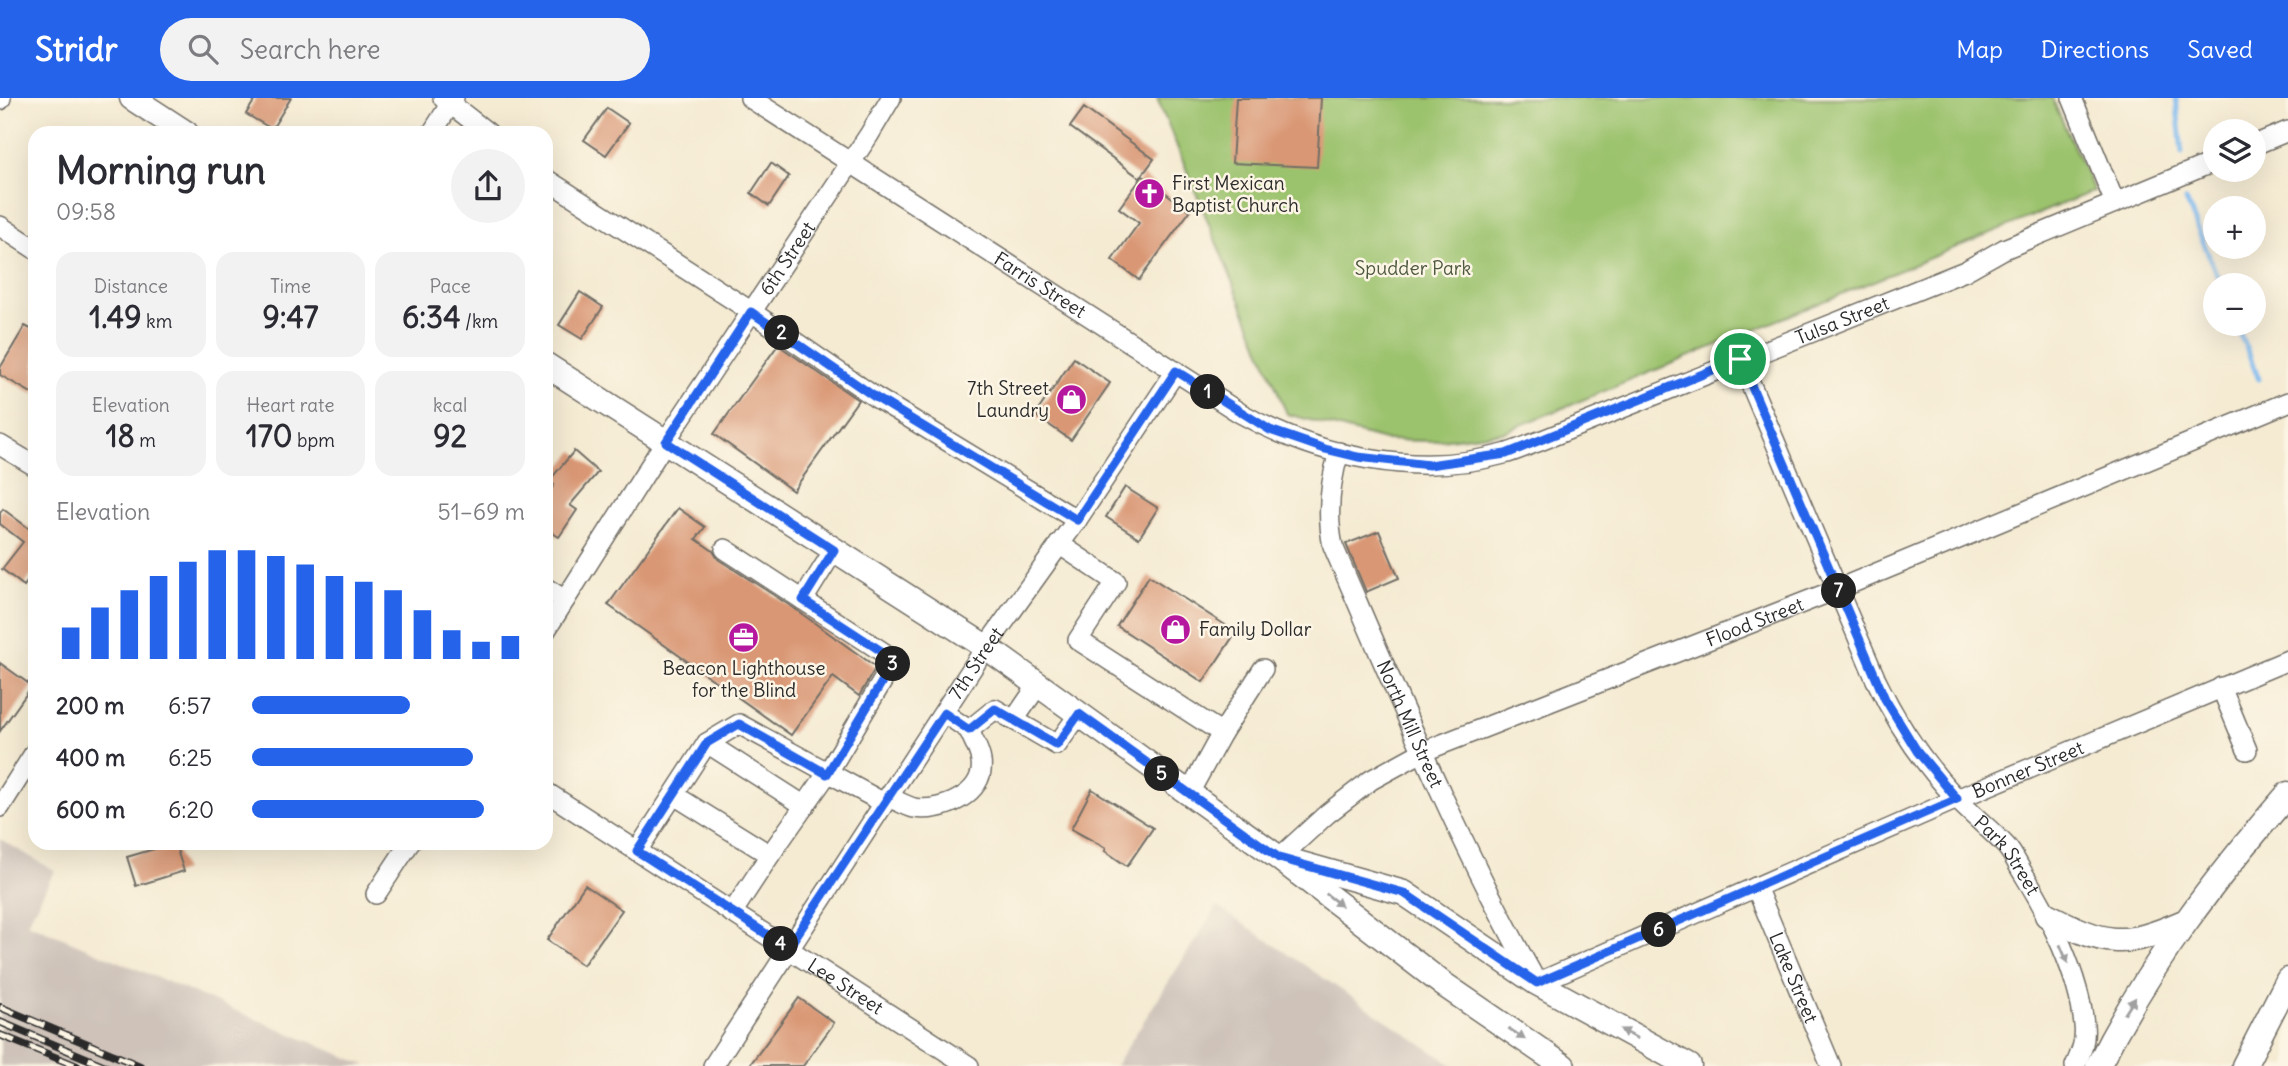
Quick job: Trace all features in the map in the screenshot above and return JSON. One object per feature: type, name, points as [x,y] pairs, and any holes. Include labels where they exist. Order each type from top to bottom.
[{"type":"main road","points":[[132,98],[175,126]]},
{"type":"main road","points":[[553,369],[986,647],[1279,858],[1443,984],[1563,1066]]},
{"type":"main road","points":[[2098,1066],[2119,1024],[2184,922],[2242,847],[2288,794]]},
{"type":"main road","points":[[1279,858],[1404,893],[1537,983],[1689,1066]]},
{"type":"main road","points":[[2047,915],[2090,937],[2118,941],[2154,935],[2184,922]]},
{"type":"main road","points":[[2247,1061],[2288,980]]},
{"type":"street","name":"Farris Street","points":[[750,98],[1270,430],[1339,452]]},
{"type":"street","name":"6th Street","points":[[553,619],[891,98]]},
{"type":"street","points":[[2072,98],[2115,203]]},
{"type":"street","points":[[436,126],[449,100],[480,126]]},
{"type":"street","points":[[2266,140],[2288,131]]},
{"type":"street","name":"Tulsa Street","points":[[1339,452],[1429,465],[1497,456],[1953,276],[2004,249],[2203,166]]},
{"type":"street","points":[[553,184],[751,312],[875,397],[1077,520]]},
{"type":"street","points":[[0,226],[28,244]]},
{"type":"street","name":"Park Street","points":[[1740,359],[1876,680],[1896,719],[1925,762],[1957,799],[2006,846],[2047,915],[2070,969],[2085,1027],[2083,1048],[2075,1066]]},
{"type":"street","name":"7th Street","points":[[713,1066],[986,647],[1077,520],[1176,371]]},
{"type":"street","name":"Flood Street","points":[[1279,858],[1327,814],[1371,780],[1422,752],[1838,589],[2288,402]]},
{"type":"street","points":[[0,445],[28,463]]},
{"type":"street","name":"North Mill Street","points":[[1339,452],[1329,499],[1329,530],[1333,546],[1422,752],[1504,924],[1537,983]]},
{"type":"street","points":[[1059,544],[1116,582],[1078,640],[1222,733]]},
{"type":"street","points":[[725,549],[895,660],[827,774],[732,913]]},
{"type":"street","points":[[803,600],[834,550]]},
{"type":"street","points":[[553,592],[565,600]]},
{"type":"street","name":"Bonner Street","points":[[1537,983],[1957,799],[2288,660]]},
{"type":"street","points":[[1189,793],[1222,733],[1263,669]]},
{"type":"street","points":[[1014,720],[1038,685]]},
{"type":"street","points":[[2221,687],[2248,750]]},
{"type":"street","points":[[969,730],[995,709],[1057,745],[1079,714]]},
{"type":"street","points":[[637,851],[707,743],[739,724],[827,774],[886,800],[915,808],[940,807],[966,796],[979,780],[982,762],[969,730],[944,713]]},
{"type":"street","points":[[707,743],[805,806]]},
{"type":"street","points":[[0,807],[28,763]]},
{"type":"street","points":[[674,796],[770,855]]},
{"type":"street","name":"Lee Street","points":[[553,797],[969,1066]]},
{"type":"street","points":[[376,894],[405,850]]},
{"type":"street","name":"Lake Street","points":[[1756,887],[1830,1066]]},
{"type":"street","points":[[2247,1061],[2288,1009]]},
{"type":"shaded area","points":[[0,839],[55,871],[27,923],[368,1066],[0,1066]]},
{"type":"shaded area","points":[[1217,906],[1454,1066],[1115,1066]]},
{"type":"green space","name":"Spudder Park","points":[[1157,98],[2052,98],[2094,191],[1504,432],[1432,441],[1384,440],[1287,414]]},
{"type":"building","points":[[256,98],[291,98],[274,126],[267,126],[246,114]]},
{"type":"building","points":[[1236,98],[1321,98],[1317,167],[1232,163]]},
{"type":"building","points":[[607,108],[629,123],[606,155],[584,140]]},
{"type":"building","points":[[1084,108],[1154,159],[1140,178],[1070,127]]},
{"type":"building","points":[[771,163],[789,176],[769,206],[751,193]]},
{"type":"building","name":"First Mexican Baptist Church","points":[[1143,176],[1190,211],[1139,280],[1112,260],[1139,223],[1119,208]]},
{"type":"building","points":[[580,292],[603,307],[582,339],[559,325]]},
{"type":"building","points":[[25,326],[28,328],[28,391],[0,375],[0,368]]},
{"type":"building","points":[[778,345],[858,400],[793,491],[714,434]]},
{"type":"building","name":"7th Street Laundry","points":[[1074,358],[1110,383],[1071,440],[1035,415]]},
{"type":"building","points":[[574,451],[598,472],[570,505],[577,510],[559,537],[553,533],[553,476]]},
{"type":"building","points":[[1125,487],[1158,508],[1139,538],[1106,517]]},
{"type":"building","name":"Beacon Lighthouse for the Blind","points":[[678,508],[705,527],[696,539],[713,551],[718,559],[795,609],[876,667],[859,696],[833,677],[791,735],[608,605]]},
{"type":"building","points":[[3,509],[28,528],[28,581],[24,586],[2,569],[23,542],[0,524],[0,513]]},
{"type":"building","points":[[1379,531],[1399,578],[1366,592],[1346,544]]},
{"type":"building","name":"Family Dollar","points":[[1149,576],[1236,632],[1203,682],[1117,626]]},
{"type":"building","points":[[0,663],[28,683],[28,692],[0,731]]},
{"type":"building","points":[[1092,789],[1153,828],[1127,866],[1105,851],[1106,848],[1071,829]]},
{"type":"building","points":[[151,850],[177,850],[184,871],[136,886],[127,857]]},
{"type":"building","points":[[585,885],[622,910],[583,965],[547,940]]},
{"type":"building","points":[[799,998],[834,1023],[803,1066],[749,1066]]},
{"type":"waterway","points":[[2176,98],[2182,153]]},
{"type":"waterway","points":[[2186,200],[2216,273]]},
{"type":"waterway","points":[[2241,336],[2259,379]]},
{"type":"railway","points":[[0,1007],[140,1066]]},
{"type":"railway","points":[[0,1022],[105,1066]]},
{"type":"railway","points":[[0,1035],[77,1066]]},
{"type":"place","name":"First Mexican Baptist Church","points":[[1149,194]]},
{"type":"place","name":"7th Street Laundry","points":[[1072,399]]},
{"type":"place","name":"Family Dollar","points":[[1176,629]]},
{"type":"place","name":"Beacon Lighthouse for the Blind","points":[[744,637]]},
{"type":"route","points":[[751,312],[875,397],[1077,520],[1176,371],[1270,430],[1358,457],[1429,465],[1506,454],[1740,359],[1885,699],[1917,751],[1957,799],[1537,983],[1404,893],[1279,858],[1079,714],[1057,745],[995,709],[969,730],[944,713],[788,948],[637,851],[707,743],[739,724],[827,774],[895,660],[803,600],[834,550],[666,442],[751,312]]}]
